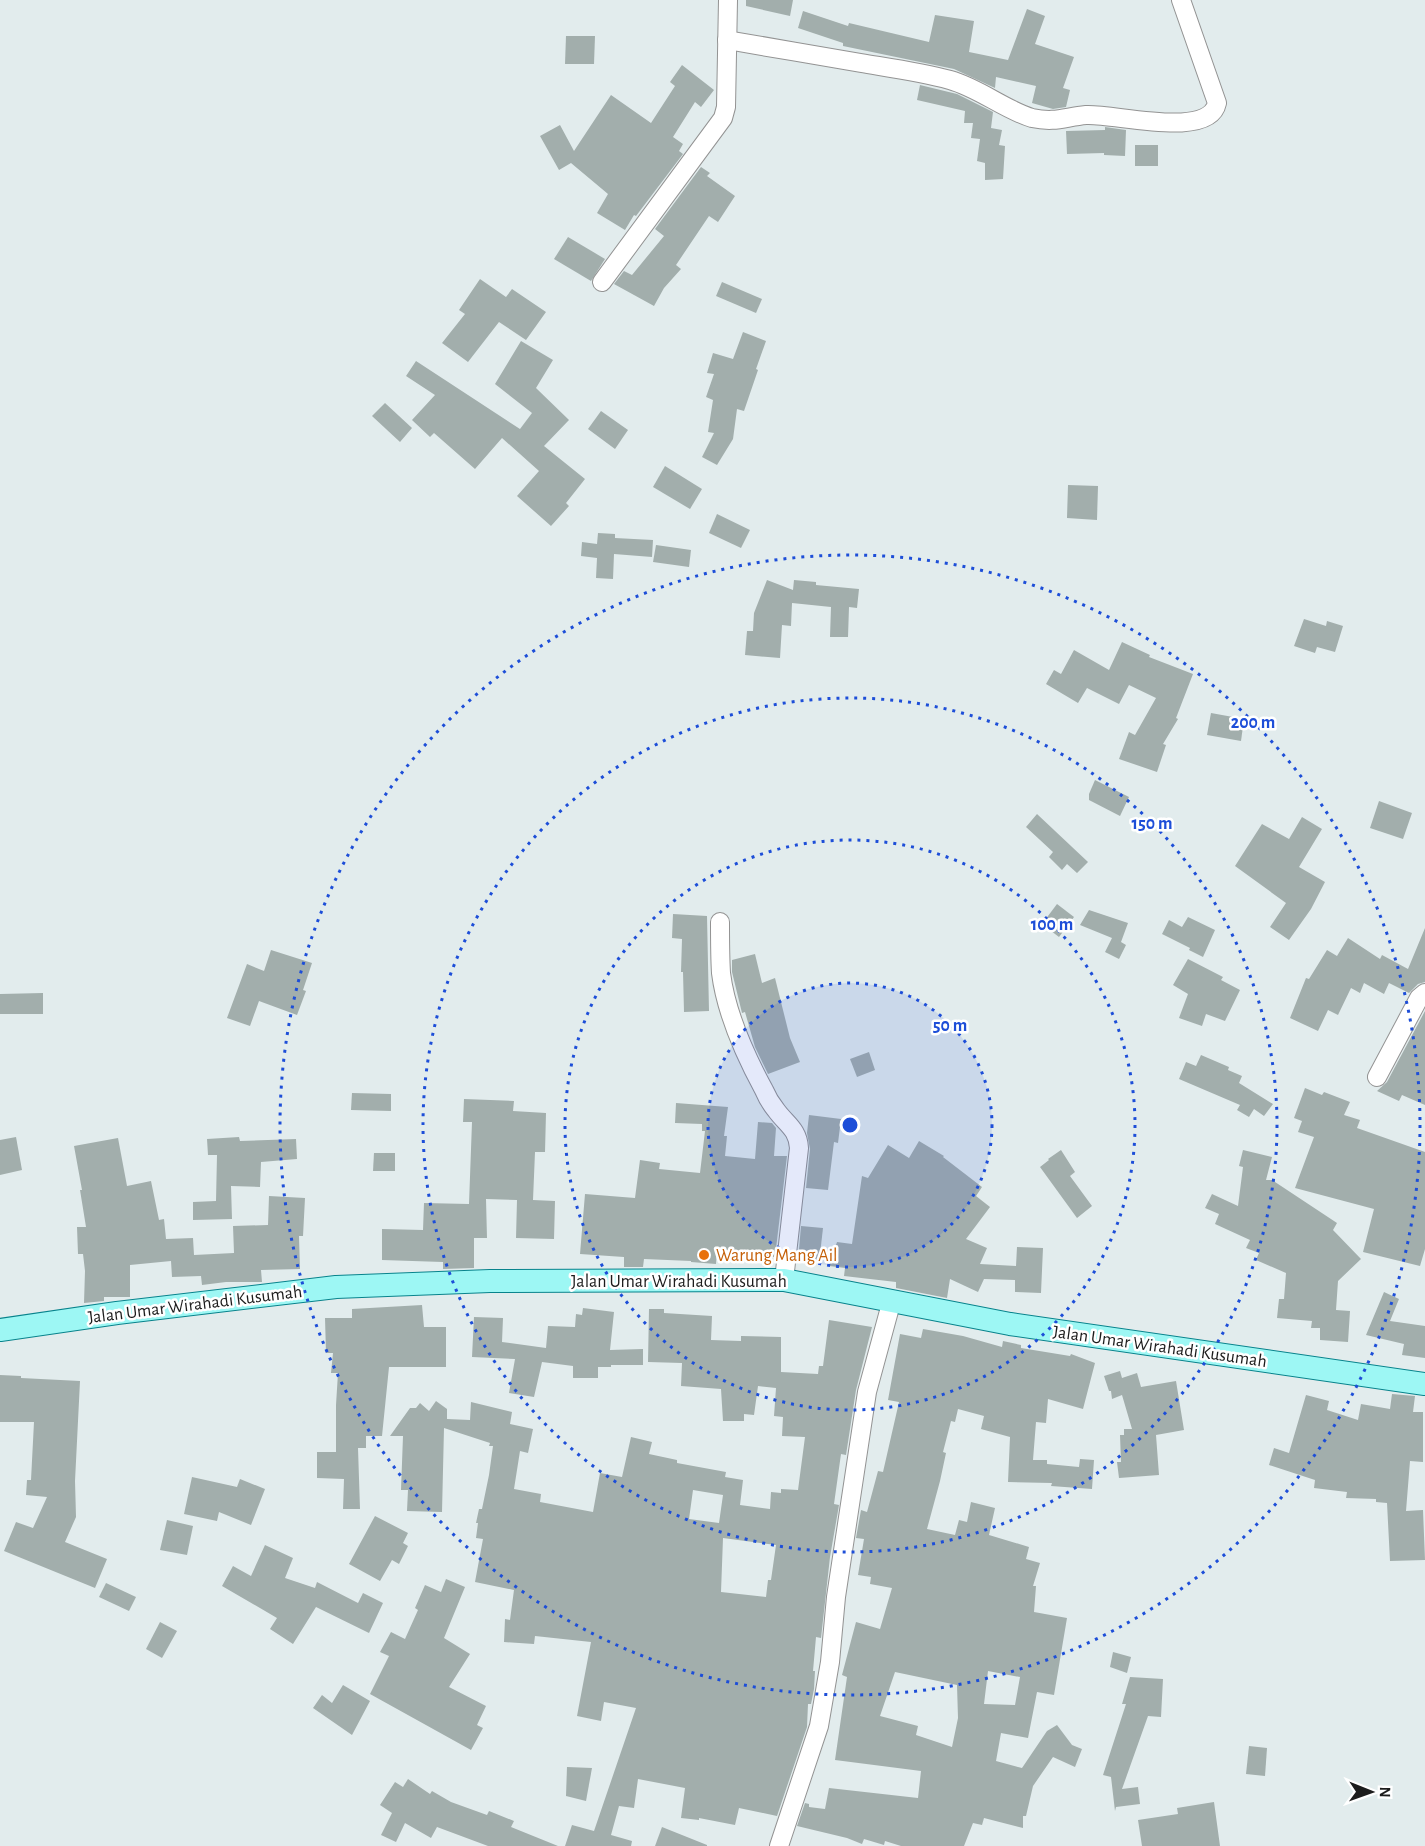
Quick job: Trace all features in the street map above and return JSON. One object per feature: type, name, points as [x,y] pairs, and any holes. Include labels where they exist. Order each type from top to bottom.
[{"type":"main road","name":"Jalan Umar Wirahadi Kusumah","points":[[0,1330],[117,1313],[336,1287],[490,1281],[784,1280],[1010,1324],[1425,1384]]},
{"type":"street","points":[[603,282],[723,118],[726,107],[728,0]]},
{"type":"street","points":[[727,40],[909,70],[951,80],[977,89],[1031,117],[1063,120],[1085,115],[1147,121],[1200,121],[1215,111],[1217,103],[1181,0]]},
{"type":"street","points":[[720,922],[722,974],[735,1025],[765,1093],[776,1111],[799,1137],[784,1280]]},
{"type":"street","points":[[1377,1077],[1419,998],[1425,993]]},
{"type":"street","points":[[779,1846],[819,1726],[867,1392],[892,1300]]},
{"type":"building","points":[[746,0],[793,0],[790,16],[746,6]]},
{"type":"building","points":[[1027,9],[1045,16],[1035,44],[1074,57],[1063,88],[1070,90],[1066,107],[1053,109],[1032,103],[1036,86],[996,77],[995,88],[954,69],[843,46],[843,43],[798,28],[803,11],[848,26],[849,23],[929,42],[935,15],[974,21],[969,52],[1008,60]]},
{"type":"building","points":[[566,36],[595,36],[594,64],[565,64]]},
{"type":"building","points":[[682,65],[714,90],[701,107],[695,102],[673,137],[683,144],[679,151],[683,154],[636,216],[634,215],[625,230],[597,213],[608,194],[571,163],[559,170],[540,136],[560,125],[574,151],[611,95],[651,123],[675,86],[670,82]]},
{"type":"building","points":[[920,85],[957,94],[993,112],[991,128],[1002,130],[999,145],[1005,146],[1003,179],[985,180],[985,163],[977,161],[980,139],[971,138],[973,123],[964,123],[965,111],[917,100]]},
{"type":"building","points":[[1105,127],[1126,130],[1125,156],[1104,155],[1104,153],[1067,154],[1066,131],[1105,130]]},
{"type":"building","points":[[1135,145],[1158,145],[1158,166],[1135,166]]},
{"type":"building","points":[[701,167],[710,173],[707,176],[735,196],[718,222],[709,216],[676,265],[681,269],[664,288],[654,306],[614,284],[624,271],[632,275],[664,236],[655,229]]},
{"type":"building","points":[[568,237],[605,259],[591,281],[554,259]]},
{"type":"building","points":[[480,279],[506,297],[512,289],[546,312],[526,340],[499,322],[468,362],[442,343],[465,314],[459,310]]},
{"type":"building","points":[[722,282],[762,299],[756,313],[716,296]]},
{"type":"building","points":[[743,332],[766,341],[744,411],[737,409],[733,439],[717,465],[702,457],[714,433],[708,432],[713,400],[706,397],[714,374],[707,373],[713,353],[733,359]]},
{"type":"building","points":[[521,341],[553,360],[536,388],[569,420],[544,446],[585,479],[566,503],[569,506],[551,526],[517,496],[539,471],[502,438],[475,469],[434,433],[430,437],[412,420],[435,395],[406,376],[416,361],[520,429],[532,413],[495,384]]},
{"type":"building","points":[[385,403],[412,428],[400,442],[372,416]]},
{"type":"building","points":[[601,411],[628,430],[615,449],[588,429]]},
{"type":"building","points":[[665,466],[702,489],[690,509],[653,487]]},
{"type":"building","points":[[1068,485],[1098,486],[1097,520],[1067,518]]},
{"type":"building","points":[[717,514],[750,530],[741,548],[709,533]]},
{"type":"building","points":[[598,533],[615,534],[615,538],[653,540],[652,557],[614,554],[613,579],[596,578],[597,558],[581,556],[582,542],[597,544]]},
{"type":"building","points":[[656,545],[691,550],[689,567],[653,562]]},
{"type":"building","points":[[767,580],[793,590],[794,580],[816,582],[816,585],[859,589],[857,608],[849,607],[848,637],[830,637],[831,607],[792,603],[791,626],[782,625],[780,658],[745,655],[747,631],[753,631],[754,613]]},
{"type":"building","points":[[1304,619],[1326,626],[1327,621],[1343,626],[1335,652],[1317,647],[1315,653],[1294,646]]},
{"type":"building","points":[[1122,642],[1150,655],[1149,657],[1193,674],[1176,718],[1178,719],[1163,744],[1166,745],[1157,772],[1119,759],[1129,732],[1135,735],[1156,698],[1129,685],[1119,704],[1087,688],[1078,703],[1046,684],[1054,670],[1061,674],[1074,650],[1109,670]]},
{"type":"building","points":[[1211,713],[1244,719],[1241,741],[1207,735]]},
{"type":"building","points":[[1095,780],[1129,797],[1120,816],[1089,800]]},
{"type":"building","points":[[1379,801],[1412,813],[1403,839],[1370,828]]},
{"type":"building","points":[[1037,814],[1088,862],[1077,873],[1067,864],[1062,870],[1049,857],[1053,852],[1026,827]]},
{"type":"building","points":[[1302,817],[1322,829],[1299,867],[1325,882],[1311,909],[1289,940],[1270,927],[1286,903],[1235,866],[1262,824],[1289,839]]},
{"type":"building","points":[[1057,904],[1074,917],[1059,937],[1042,924]]},
{"type":"building","points":[[1089,910],[1128,923],[1121,942],[1126,945],[1119,959],[1105,952],[1112,938],[1080,925]]},
{"type":"building","points":[[673,914],[707,916],[709,1011],[684,1012],[683,972],[681,972],[682,939],[672,938]]},
{"type":"building","points":[[1188,917],[1215,930],[1203,957],[1162,934],[1169,920],[1182,927]]},
{"type":"building","points":[[1425,928],[1425,982],[1418,984],[1409,993],[1389,983],[1384,994],[1364,983],[1360,993],[1351,988],[1338,1015],[1328,1010],[1318,1031],[1290,1018],[1306,978],[1309,979],[1327,950],[1337,956],[1348,938],[1380,959],[1382,955],[1408,969]]},
{"type":"building","points":[[271,950],[312,963],[303,990],[306,991],[297,1015],[259,1001],[250,1026],[227,1018],[247,964],[264,971]]},
{"type":"building","points":[[755,954],[762,983],[775,978],[790,1038],[800,1062],[768,1074],[755,1047],[745,1012],[742,1013],[732,972],[732,960]]},
{"type":"building","points":[[1188,959],[1223,977],[1221,980],[1240,990],[1225,1021],[1206,1014],[1202,1026],[1179,1018],[1188,994],[1173,985]]},
{"type":"building","points":[[43,993],[43,1014],[0,1014],[0,994]]},
{"type":"building","points":[[1425,1011],[1425,1105],[1402,1095],[1399,1101],[1377,1091],[1387,1082]]},
{"type":"building","points":[[869,1052],[875,1070],[857,1077],[850,1059]]},
{"type":"building","points":[[1201,1055],[1229,1067],[1228,1070],[1242,1076],[1239,1083],[1273,1104],[1264,1116],[1254,1109],[1249,1117],[1237,1110],[1240,1105],[1179,1079],[1186,1062],[1196,1066]]},
{"type":"building","points":[[1305,1088],[1322,1095],[1324,1092],[1350,1102],[1344,1115],[1360,1120],[1357,1128],[1425,1152],[1425,1249],[1420,1266],[1363,1252],[1374,1209],[1295,1188],[1314,1137],[1298,1132],[1302,1121],[1294,1118]]},
{"type":"building","points":[[352,1093],[391,1094],[391,1111],[351,1110]]},
{"type":"building","points":[[464,1099],[514,1101],[513,1111],[546,1113],[545,1152],[535,1152],[533,1200],[555,1201],[554,1239],[516,1238],[517,1200],[486,1199],[487,1238],[474,1238],[474,1268],[443,1269],[443,1262],[382,1260],[382,1229],[423,1230],[424,1203],[469,1204],[472,1122],[463,1122]]},
{"type":"building","points":[[676,1103],[728,1107],[724,1136],[727,1136],[725,1156],[755,1159],[758,1122],[772,1123],[776,1128],[774,1156],[787,1156],[775,1257],[753,1256],[753,1252],[717,1249],[716,1264],[644,1259],[643,1267],[624,1267],[624,1257],[580,1254],[585,1194],[635,1198],[640,1160],[660,1163],[659,1169],[700,1173],[705,1131],[702,1131],[702,1124],[675,1123]]},
{"type":"building","points":[[809,1115],[841,1119],[838,1143],[834,1142],[828,1190],[806,1188],[810,1149],[807,1133]]},
{"type":"building","points":[[16,1137],[22,1170],[0,1175],[0,1140]]},
{"type":"building","points":[[239,1137],[240,1141],[296,1139],[297,1159],[261,1162],[260,1187],[231,1186],[232,1219],[193,1220],[193,1202],[216,1201],[217,1155],[208,1155],[207,1139]]},
{"type":"building","points":[[118,1138],[127,1186],[151,1181],[159,1220],[164,1219],[166,1239],[193,1238],[194,1255],[234,1253],[233,1226],[268,1225],[269,1196],[305,1198],[303,1236],[299,1236],[300,1269],[261,1270],[262,1282],[202,1285],[201,1276],[172,1277],[171,1261],[130,1265],[130,1297],[104,1297],[104,1301],[84,1303],[85,1271],[83,1254],[78,1254],[77,1227],[86,1227],[74,1146]]},
{"type":"building","points":[[919,1141],[944,1156],[982,1187],[976,1196],[990,1207],[966,1239],[987,1248],[980,1264],[1016,1266],[1017,1247],[1043,1248],[1041,1293],[1015,1292],[1015,1280],[984,1279],[978,1292],[950,1279],[947,1298],[896,1288],[896,1282],[844,1276],[845,1268],[829,1266],[837,1242],[852,1244],[862,1176],[868,1178],[888,1145],[909,1158]]},
{"type":"building","points":[[1061,1150],[1075,1172],[1070,1176],[1092,1206],[1077,1218],[1040,1167]]},
{"type":"building","points":[[1243,1150],[1272,1157],[1266,1180],[1272,1180],[1337,1223],[1333,1230],[1361,1259],[1338,1281],[1336,1310],[1350,1311],[1348,1342],[1320,1340],[1320,1328],[1311,1328],[1312,1321],[1277,1318],[1279,1299],[1284,1299],[1286,1273],[1256,1260],[1259,1253],[1246,1248],[1250,1240],[1215,1224],[1219,1214],[1205,1208],[1212,1194],[1238,1206],[1243,1167],[1239,1166]]},
{"type":"building","points":[[374,1153],[395,1153],[395,1171],[373,1171]]},
{"type":"building","points":[[801,1226],[823,1228],[819,1263],[798,1261]]},
{"type":"building","points":[[1384,1292],[1399,1299],[1390,1321],[1425,1326],[1425,1358],[1402,1355],[1404,1344],[1366,1335]]},
{"type":"building","points":[[422,1305],[424,1327],[446,1327],[446,1367],[389,1367],[382,1436],[366,1436],[366,1448],[358,1448],[360,1509],[343,1509],[344,1479],[317,1478],[317,1452],[336,1452],[338,1373],[331,1373],[333,1353],[326,1353],[325,1318],[352,1318],[352,1309]]},
{"type":"building","points":[[583,1308],[614,1312],[610,1350],[643,1349],[643,1365],[598,1367],[598,1378],[573,1378],[573,1366],[542,1362],[534,1397],[509,1393],[515,1359],[472,1357],[474,1317],[503,1318],[502,1342],[546,1348],[548,1326],[575,1327],[576,1314],[582,1315]]},
{"type":"building","points":[[649,1309],[664,1309],[664,1313],[712,1316],[711,1340],[741,1341],[741,1336],[781,1337],[781,1372],[818,1374],[819,1366],[823,1366],[829,1320],[872,1327],[856,1390],[846,1455],[841,1454],[834,1504],[839,1505],[830,1557],[821,1638],[816,1637],[814,1689],[811,1704],[808,1704],[807,1727],[777,1816],[739,1808],[735,1825],[699,1818],[699,1820],[681,1818],[685,1788],[638,1779],[634,1808],[619,1806],[611,1835],[632,1841],[631,1846],[565,1846],[572,1825],[594,1831],[636,1708],[604,1702],[601,1721],[577,1716],[591,1642],[535,1636],[534,1644],[504,1642],[505,1619],[510,1620],[514,1590],[475,1582],[483,1539],[476,1538],[478,1523],[476,1523],[479,1509],[482,1509],[493,1446],[444,1428],[442,1512],[407,1511],[408,1490],[401,1490],[403,1436],[390,1436],[410,1408],[416,1408],[420,1403],[429,1411],[436,1401],[447,1409],[447,1419],[470,1420],[471,1402],[512,1412],[510,1424],[533,1429],[528,1453],[520,1451],[514,1489],[541,1494],[540,1502],[593,1512],[600,1473],[622,1477],[631,1437],[652,1442],[649,1454],[677,1460],[677,1463],[726,1472],[725,1477],[743,1480],[740,1505],[770,1509],[771,1492],[781,1493],[781,1489],[798,1490],[805,1437],[782,1436],[783,1417],[774,1416],[776,1388],[758,1386],[754,1415],[744,1414],[744,1421],[723,1421],[721,1389],[681,1386],[682,1363],[648,1362]],"holes":[[[693,1490],[723,1495],[719,1523],[689,1519]],[[723,1538],[776,1545],[766,1597],[721,1592]]]},
{"type":"building","points":[[923,1329],[963,1336],[1002,1347],[1003,1341],[1021,1345],[1021,1348],[1070,1356],[1071,1354],[1095,1363],[1083,1409],[1048,1399],[1046,1423],[1036,1422],[1033,1460],[1047,1460],[1047,1464],[1079,1467],[1080,1459],[1094,1460],[1092,1489],[1051,1486],[1052,1483],[1008,1482],[1010,1437],[981,1429],[984,1416],[958,1409],[955,1422],[951,1421],[943,1452],[946,1453],[940,1481],[927,1529],[955,1535],[959,1520],[967,1522],[971,1502],[995,1508],[989,1535],[1029,1547],[1026,1559],[1040,1563],[1033,1586],[1036,1586],[1034,1612],[1067,1618],[1054,1695],[1037,1692],[1028,1738],[1001,1733],[996,1761],[1022,1768],[1047,1731],[1057,1725],[1072,1745],[1082,1749],[1075,1767],[1053,1757],[1033,1786],[1026,1816],[1023,1816],[1023,1828],[984,1818],[982,1825],[973,1823],[964,1846],[901,1846],[885,1841],[884,1845],[864,1839],[862,1844],[797,1826],[805,1803],[809,1804],[809,1807],[825,1809],[829,1788],[918,1798],[921,1771],[835,1760],[847,1677],[842,1675],[856,1622],[880,1629],[892,1588],[870,1584],[871,1577],[858,1575],[864,1539],[856,1538],[861,1510],[867,1512],[878,1471],[883,1472],[899,1402],[888,1400],[900,1334],[921,1338]],"holes":[[[988,1671],[1020,1677],[1015,1705],[984,1704]],[[895,1672],[957,1685],[958,1718],[952,1747],[916,1735],[918,1726],[880,1716]]]},
{"type":"building","points":[[1120,1371],[1122,1378],[1137,1373],[1141,1387],[1176,1381],[1184,1430],[1156,1435],[1159,1475],[1119,1478],[1117,1462],[1121,1462],[1120,1435],[1124,1435],[1124,1429],[1132,1429],[1122,1395],[1112,1399],[1104,1376]]},
{"type":"building","points":[[0,1375],[80,1381],[75,1481],[76,1517],[65,1542],[107,1559],[95,1588],[4,1551],[16,1522],[33,1528],[47,1497],[26,1495],[27,1480],[31,1480],[34,1422],[0,1422]]},
{"type":"building","points":[[1392,1394],[1415,1396],[1413,1412],[1423,1412],[1423,1462],[1410,1461],[1406,1511],[1423,1510],[1425,1560],[1390,1561],[1387,1503],[1376,1502],[1376,1499],[1346,1498],[1347,1492],[1314,1488],[1315,1480],[1269,1465],[1274,1448],[1289,1453],[1306,1395],[1329,1401],[1327,1410],[1358,1420],[1361,1404],[1390,1409]]},
{"type":"building","points":[[192,1477],[237,1487],[240,1479],[265,1489],[251,1525],[219,1512],[217,1521],[184,1514]]},
{"type":"building","points":[[375,1516],[408,1533],[403,1543],[408,1546],[399,1564],[392,1560],[380,1581],[349,1564]]},
{"type":"building","points":[[167,1520],[193,1526],[187,1555],[160,1550]]},
{"type":"building","points":[[265,1545],[293,1558],[285,1578],[315,1588],[317,1582],[358,1603],[363,1593],[383,1603],[369,1633],[316,1607],[293,1644],[270,1629],[277,1618],[222,1586],[233,1566],[251,1576]]},
{"type":"building","points":[[446,1579],[465,1587],[444,1638],[470,1654],[449,1687],[486,1706],[477,1725],[483,1728],[471,1750],[370,1694],[389,1656],[380,1652],[391,1632],[405,1639],[418,1610],[415,1608],[425,1585],[441,1592]]},
{"type":"building","points":[[106,1583],[136,1597],[129,1611],[99,1597]]},
{"type":"building","points":[[160,1622],[177,1631],[162,1658],[146,1649]]},
{"type":"building","points":[[1113,1652],[1131,1657],[1127,1673],[1110,1667]]},
{"type":"building","points":[[1130,1677],[1163,1679],[1161,1717],[1148,1716],[1122,1789],[1138,1787],[1140,1804],[1116,1807],[1115,1811],[1111,1777],[1103,1775],[1126,1704],[1122,1704]]},
{"type":"building","points":[[343,1685],[370,1701],[352,1735],[313,1708],[322,1695],[332,1703]]},
{"type":"building","points":[[1249,1746],[1267,1748],[1265,1776],[1246,1774]]},
{"type":"building","points":[[567,1767],[592,1768],[586,1801],[566,1796]]},
{"type":"building","points":[[408,1779],[430,1794],[432,1791],[451,1802],[487,1815],[489,1811],[514,1821],[511,1827],[558,1846],[488,1846],[437,1827],[431,1838],[405,1823],[396,1842],[381,1835],[392,1813],[380,1805],[395,1782],[403,1787]]},
{"type":"building","points":[[1214,1802],[1220,1846],[1142,1846],[1138,1820],[1178,1814],[1177,1808]]},
{"type":"building","points":[[662,1827],[707,1845],[707,1846],[655,1846]]},
{"type":"place","name":"Warung Mang Ail","points":[[704,1255]]}]
